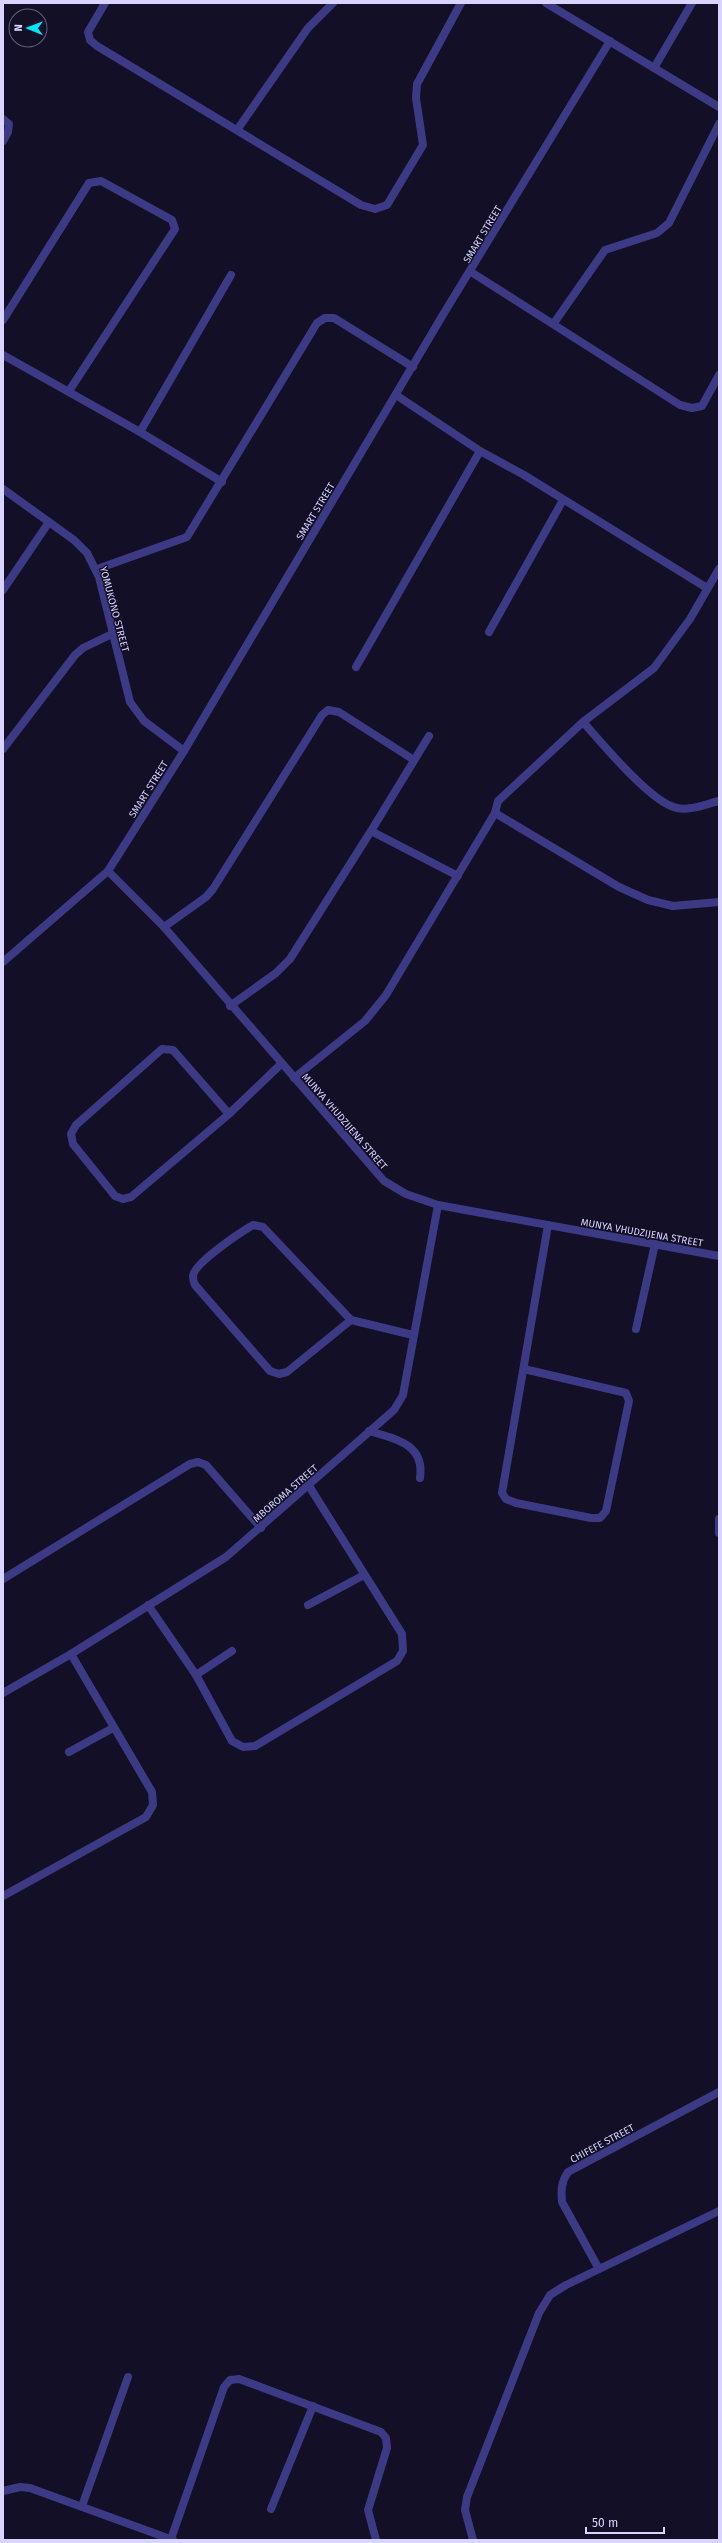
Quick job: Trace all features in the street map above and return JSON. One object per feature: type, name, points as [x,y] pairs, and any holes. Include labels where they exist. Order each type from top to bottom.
[{"type":"street","points":[[105,3],[88,32],[90,40],[361,205],[375,209],[387,205],[423,145],[416,98],[417,84],[461,3]]},
{"type":"street","points":[[237,130],[308,28],[333,3]]},
{"type":"street","points":[[546,3],[719,107]]},
{"type":"street","points":[[654,68],[692,3]]},
{"type":"street","name":"SMART STREET","points":[[3,962],[108,871],[184,751],[396,395],[610,41]]},
{"type":"street","points":[[3,119],[9,124],[8,132],[3,141]]},
{"type":"street","points":[[554,323],[605,250],[658,233],[669,223],[719,124]]},
{"type":"street","points":[[3,320],[88,183],[101,180],[172,220],[175,229],[69,391]]},
{"type":"street","points":[[471,272],[554,323],[680,405],[692,408],[702,406],[719,375]]},
{"type":"street","points":[[140,432],[230,275]]},
{"type":"street","points":[[97,570],[187,537],[222,482],[317,323],[326,318],[334,318],[413,367]]},
{"type":"street","points":[[3,355],[140,432],[222,482]]},
{"type":"street","points":[[396,395],[480,451],[524,474],[563,500],[707,588]]},
{"type":"street","points":[[356,667],[480,451]]},
{"type":"street","name":"YOMUKONO STREET","points":[[3,489],[74,540],[87,553],[97,570],[130,702],[144,721],[184,751]]},
{"type":"street","points":[[489,632],[563,500]]},
{"type":"street","points":[[3,590],[49,522]]},
{"type":"street","points":[[294,1078],[365,1021],[377,1006],[405,966],[495,812],[498,801],[583,722],[654,668],[690,619],[719,569]]},
{"type":"street","points":[[3,749],[75,655],[83,648],[112,634]]},
{"type":"street","points":[[164,928],[206,897],[213,889],[322,715],[328,710],[339,712],[414,760]]},
{"type":"street","points":[[583,722],[636,780],[666,804],[678,808],[690,808],[719,801]]},
{"type":"street","points":[[230,1006],[276,973],[290,959],[429,736]]},
{"type":"street","points":[[495,812],[619,887],[648,900],[673,906],[719,902]]},
{"type":"street","points":[[371,830],[458,876]]},
{"type":"street","name":"MUNYA VHUDZIJENA STREET","points":[[108,871],[164,928],[230,1006],[384,1181],[406,1194],[438,1205],[719,1256]]},
{"type":"street","points":[[229,1114],[173,1050],[162,1049],[76,1125],[70,1134],[73,1144],[115,1196],[123,1199],[131,1197],[229,1114],[281,1064]]},
{"type":"street","name":"MBOROMA STREET","points":[[3,1693],[71,1654],[226,1557],[309,1486],[394,1410],[403,1395],[438,1205]]},
{"type":"street","points":[[351,1320],[287,1372],[279,1374],[270,1371],[260,1360],[195,1285],[193,1276],[198,1266],[244,1230],[253,1225],[263,1227],[351,1320],[413,1335]]},
{"type":"street","points":[[524,1368],[626,1393],[629,1401],[606,1511],[600,1518],[591,1518],[516,1503],[506,1500],[502,1493],[548,1225]]},
{"type":"street","points":[[636,1329],[655,1244]]},
{"type":"street","points":[[369,1432],[398,1439],[415,1451],[422,1465],[420,1478]]},
{"type":"street","points":[[3,1579],[190,1464],[198,1462],[206,1465],[261,1528]]},
{"type":"street","points":[[148,1606],[196,1675],[232,1741],[243,1747],[255,1746],[397,1662],[404,1651],[402,1634],[309,1486]]},
{"type":"street","points":[[719,1518],[719,1532]]},
{"type":"street","points":[[308,1606],[364,1575]]},
{"type":"street","points":[[196,1675],[232,1651]]},
{"type":"street","points":[[3,1896],[146,1817],[153,1805],[152,1792],[113,1728],[71,1654]]},
{"type":"street","points":[[69,1752],[113,1728]]},
{"type":"street","name":"CHIFEFE STREET","points":[[599,2269],[562,2202],[561,2191],[563,2179],[568,2172],[719,2092]]},
{"type":"street","points":[[473,2540],[465,2510],[467,2497],[539,2314],[550,2296],[566,2285],[719,2211]]},
{"type":"street","points":[[82,2506],[128,2376]]},
{"type":"street","points":[[3,2491],[20,2487],[30,2488],[172,2540],[224,2387],[230,2380],[239,2380],[381,2432],[386,2438],[387,2448],[368,2510],[376,2540]]},
{"type":"street","points":[[271,2509],[313,2406]]}]
